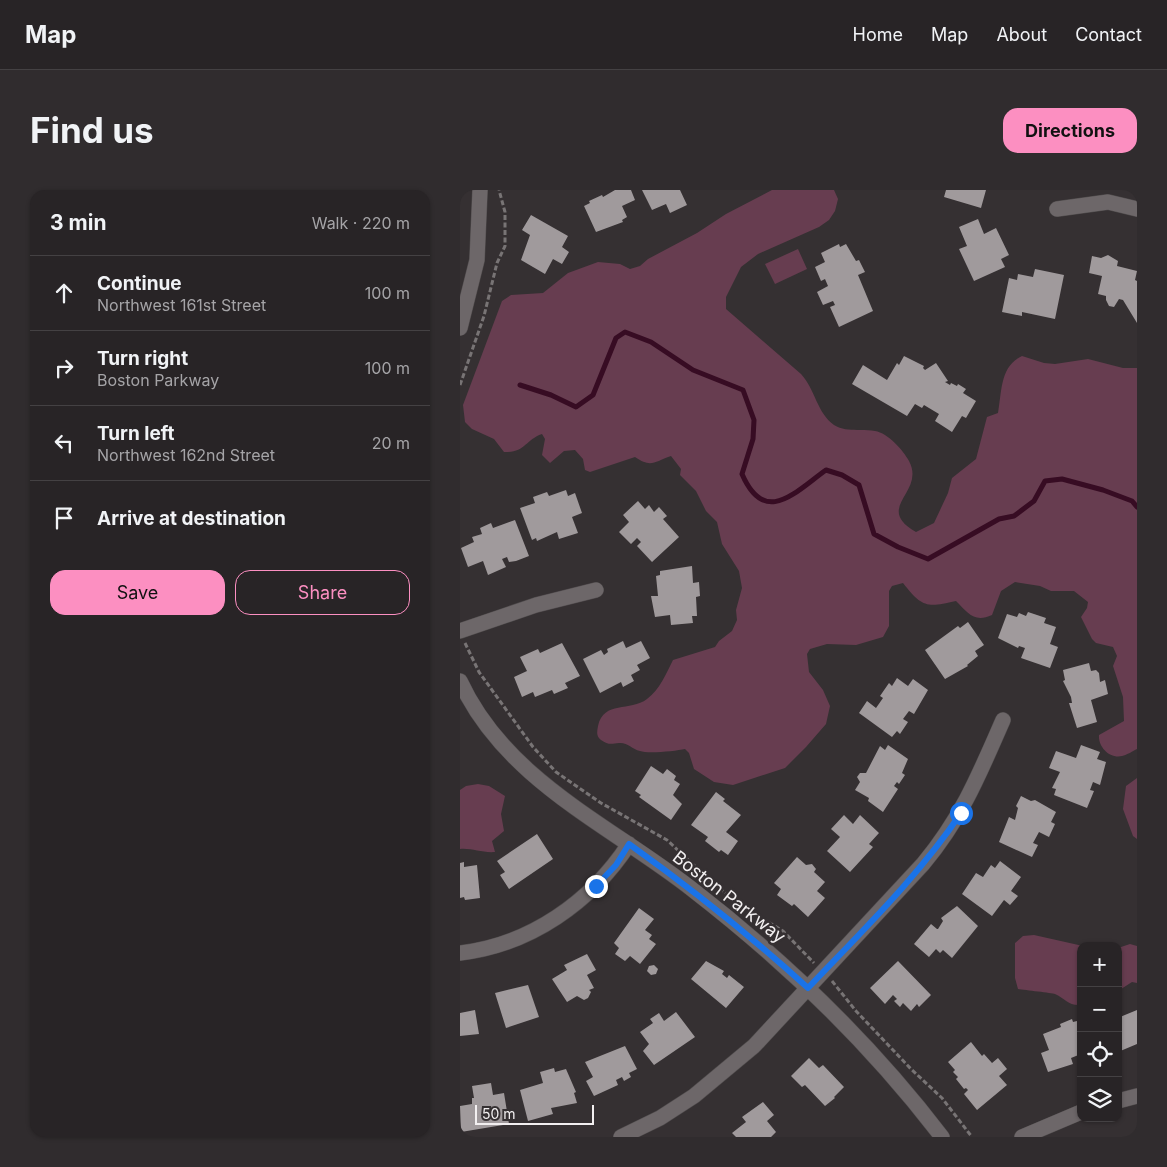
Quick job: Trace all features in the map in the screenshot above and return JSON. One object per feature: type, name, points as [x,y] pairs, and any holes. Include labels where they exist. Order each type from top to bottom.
[{"type":"street","points":[[460,328],[477,260],[480,190]]},
{"type":"street","points":[[1057,209],[1108,202],[1137,209]]},
{"type":"street","points":[[460,631],[536,605],[596,590]]},
{"type":"street","name":"Boston Parkway","points":[[460,681],[484,719],[510,752],[534,776],[573,808],[629,844],[719,911],[808,988],[870,1052],[942,1137]]},
{"type":"street","points":[[621,1137],[660,1118],[724,1073],[770,1030],[943,840],[970,796],[1003,720]]},
{"type":"street","points":[[460,953],[499,944],[548,923],[596,886],[616,865],[629,844]]},
{"type":"street","points":[[1122,1100],[1137,1096]]},
{"type":"street","points":[[1022,1137],[1077,1114]]},
{"type":"path","points":[[460,385],[484,316],[497,263],[505,246],[505,212],[499,190]]},
{"type":"shaded area","points":[[772,190],[834,190],[838,199],[835,211],[829,220],[819,227],[758,254],[741,267],[726,297],[726,309],[801,374],[810,387],[820,408],[834,425],[849,430],[880,432],[899,447],[909,461],[912,472],[911,482],[899,507],[899,515],[904,523],[916,532],[934,523],[948,493],[952,478],[976,459],[987,417],[998,413],[1003,380],[1015,360],[1022,356],[1044,363],[1055,364],[1088,359],[1123,368],[1137,368],[1137,749],[1126,755],[1113,756],[1100,744],[1099,735],[1124,721],[1123,697],[1113,666],[1117,656],[1113,647],[1096,643],[1081,617],[1087,608],[1088,602],[1074,591],[1051,591],[1040,586],[1015,582],[1001,591],[992,615],[980,618],[972,616],[956,601],[938,605],[925,604],[915,597],[903,583],[892,586],[889,591],[889,626],[883,637],[856,645],[827,644],[810,649],[807,654],[809,672],[823,690],[830,706],[826,724],[785,768],[733,785],[714,782],[694,769],[689,753],[685,749],[644,752],[622,743],[608,743],[598,737],[597,732],[601,718],[612,709],[640,703],[652,695],[673,660],[715,647],[719,641],[732,631],[737,620],[736,610],[742,588],[739,571],[722,544],[717,522],[706,511],[696,491],[680,475],[681,469],[671,456],[653,463],[645,462],[635,457],[590,472],[585,470],[583,459],[575,450],[564,451],[550,463],[542,455],[545,439],[542,434],[521,448],[511,452],[504,452],[494,439],[472,429],[465,422],[463,405],[502,301],[511,295],[543,293],[568,273],[598,262],[620,264],[630,269],[640,266],[648,259],[697,233],[726,214]]},
{"type":"shaded area","points":[[798,249],[807,269],[775,284],[765,264]]},
{"type":"shaded area","points":[[1137,778],[1137,839],[1133,836],[1123,809],[1126,786]]},
{"type":"shaded area","points":[[478,784],[489,786],[505,796],[501,814],[504,831],[492,841],[495,852],[460,849],[460,790],[466,786]]},
{"type":"shaded area","points":[[1034,935],[1077,945],[1077,1005],[1055,994],[1018,989],[1015,978],[1015,943],[1023,936]]},
{"type":"shaded area","points":[[1130,944],[1137,946],[1137,983],[1132,982],[1122,988],[1122,987],[1122,947]]},
{"type":"building","points":[[615,190],[631,190],[635,200],[622,206],[627,217],[622,220],[623,222],[596,232],[584,206],[590,203],[589,201],[602,195],[603,197]]},
{"type":"building","points":[[642,190],[680,190],[687,205],[670,213],[666,204],[652,210]]},
{"type":"building","points":[[946,190],[986,190],[981,208],[944,197]]},
{"type":"building","points":[[531,215],[568,236],[562,247],[569,252],[562,264],[553,259],[545,274],[521,260],[530,235],[522,230]]},
{"type":"building","points":[[978,219],[984,234],[996,228],[1009,255],[1001,259],[1005,267],[974,281],[959,249],[967,246],[959,227]]},
{"type":"building","points":[[839,244],[840,247],[846,244],[856,261],[859,260],[865,272],[858,275],[873,311],[839,327],[830,307],[835,305],[833,301],[823,305],[817,292],[828,286],[825,279],[821,281],[815,267],[825,262],[821,253]]},
{"type":"building","points":[[1108,255],[1118,261],[1117,266],[1137,271],[1135,280],[1137,281],[1137,323],[1123,300],[1119,299],[1114,307],[1109,306],[1106,296],[1098,294],[1102,276],[1089,273],[1092,256],[1101,258]]},
{"type":"building","points":[[1035,269],[1064,275],[1055,319],[1022,312],[1022,316],[1002,312],[1009,278],[1017,280],[1018,274],[1033,277]]},
{"type":"building","points":[[904,356],[924,366],[925,370],[936,363],[948,381],[945,382],[950,385],[951,383],[957,386],[958,384],[966,389],[963,393],[976,401],[966,418],[962,416],[952,432],[935,421],[939,414],[924,405],[922,408],[915,404],[907,416],[852,384],[863,365],[887,380],[897,363],[899,365]]},
{"type":"building","points":[[566,490],[568,496],[575,493],[582,513],[572,517],[578,533],[559,539],[557,532],[537,541],[536,538],[532,540],[520,508],[535,503],[533,497],[547,492],[549,496]]},
{"type":"building","points":[[638,501],[645,509],[649,505],[654,512],[659,507],[667,516],[663,519],[679,537],[652,562],[637,546],[641,542],[637,538],[631,544],[619,532],[629,522],[623,515]]},
{"type":"building","points":[[515,520],[529,556],[509,562],[507,557],[502,559],[506,567],[488,575],[483,561],[468,567],[461,548],[474,542],[472,537],[482,534],[480,528],[491,523],[493,528]]},
{"type":"building","points":[[692,566],[693,583],[699,582],[700,596],[696,597],[697,616],[692,616],[693,623],[671,625],[670,615],[655,617],[651,596],[658,596],[656,576],[660,575],[660,571]]},
{"type":"building","points":[[1028,612],[1046,618],[1044,623],[1056,627],[1050,644],[1058,647],[1050,668],[1021,658],[1025,648],[1019,646],[1018,648],[998,638],[1007,614],[1017,617],[1019,613],[1026,616]]},
{"type":"building","points":[[968,622],[984,645],[975,651],[978,656],[968,666],[945,679],[925,650],[958,626],[960,628]]},
{"type":"building","points":[[623,641],[626,648],[641,641],[650,658],[637,665],[640,670],[631,675],[634,681],[623,687],[621,682],[600,693],[583,659],[601,650],[604,655],[608,652],[607,649]]},
{"type":"building","points":[[562,643],[580,676],[565,683],[568,688],[554,694],[552,690],[535,697],[533,692],[522,697],[514,677],[527,671],[520,657],[538,649],[540,653]]},
{"type":"building","points":[[1089,663],[1091,671],[1096,670],[1099,673],[1100,682],[1105,680],[1108,694],[1091,700],[1097,722],[1077,728],[1069,703],[1072,703],[1071,697],[1063,681],[1065,680],[1063,670]]},
{"type":"building","points":[[897,678],[908,686],[913,679],[928,690],[914,714],[909,711],[903,719],[908,722],[900,734],[897,731],[892,737],[859,713],[867,701],[876,708],[883,698],[880,696],[889,683],[892,686]]},
{"type":"building","points":[[888,745],[908,759],[902,773],[905,775],[899,784],[897,782],[894,786],[898,789],[883,812],[868,801],[869,798],[855,790],[860,782],[857,777],[860,773],[866,773],[880,746],[885,750]]},
{"type":"building","points":[[1081,745],[1100,752],[1097,759],[1106,762],[1100,785],[1093,782],[1090,790],[1094,791],[1087,808],[1054,795],[1056,789],[1052,788],[1060,772],[1049,768],[1056,751],[1076,758]]},
{"type":"building","points":[[651,766],[663,774],[667,769],[676,776],[674,780],[680,784],[673,795],[682,804],[671,820],[639,797],[641,795],[635,791]]},
{"type":"building","points":[[716,792],[725,799],[723,801],[741,815],[726,832],[738,841],[728,855],[721,850],[719,852],[705,841],[708,837],[691,825]]},
{"type":"building","points":[[1021,796],[1031,801],[1035,800],[1056,812],[1051,822],[1055,824],[1049,837],[1039,832],[1033,843],[1038,845],[1032,857],[999,842],[1009,817],[1015,820],[1018,808],[1016,806]]},
{"type":"building","points":[[844,815],[853,824],[860,815],[879,833],[869,844],[873,847],[850,872],[827,851],[840,837],[831,829]]},
{"type":"building","points":[[537,834],[553,859],[509,889],[500,875],[505,872],[497,861]]},
{"type":"building","points":[[797,857],[806,865],[812,864],[816,869],[814,872],[825,882],[817,891],[825,898],[808,917],[794,904],[792,906],[777,895],[781,889],[774,883]]},
{"type":"building","points":[[1000,861],[1021,877],[1011,891],[1018,896],[1010,905],[1004,900],[992,916],[962,894],[976,873],[983,877],[991,865],[995,868]]},
{"type":"building","points":[[464,862],[464,867],[477,865],[480,898],[465,900],[464,897],[460,898],[460,863]]},
{"type":"building","points":[[957,906],[978,926],[952,958],[943,950],[940,953],[936,949],[929,957],[914,944],[931,924],[938,929],[943,921],[941,918]]},
{"type":"building","points":[[639,908],[654,919],[645,930],[652,935],[649,939],[656,944],[640,964],[630,956],[625,961],[615,954],[619,948],[614,943]]},
{"type":"building","points":[[587,954],[596,970],[587,975],[594,988],[589,990],[591,992],[588,998],[584,1000],[577,996],[567,1002],[552,979],[567,970],[564,965]]},
{"type":"building","points":[[706,961],[724,971],[722,974],[727,978],[729,975],[744,987],[726,1008],[691,979]]},
{"type":"building","points":[[898,961],[931,995],[919,1007],[917,1004],[911,1011],[903,1003],[900,1007],[894,1001],[897,999],[893,995],[885,1004],[870,988]]},
{"type":"building","points":[[654,965],[658,969],[656,974],[651,975],[647,971],[649,966]]},
{"type":"building","points":[[528,985],[539,1017],[506,1028],[495,993]]},
{"type":"building","points":[[475,1010],[479,1034],[460,1036],[460,1013]]},
{"type":"building","points":[[1137,1010],[1137,1044],[1122,1050],[1122,1032],[1122,1016]]},
{"type":"building","points":[[676,1012],[695,1037],[654,1065],[643,1051],[649,1044],[640,1032],[653,1023],[650,1019],[659,1013],[664,1021]]},
{"type":"building","points":[[1072,1019],[1073,1022],[1077,1021],[1077,1056],[1071,1058],[1073,1064],[1048,1072],[1041,1053],[1049,1050],[1043,1034],[1061,1027],[1060,1024]]},
{"type":"building","points":[[971,1042],[982,1056],[984,1054],[992,1063],[998,1058],[1007,1069],[999,1076],[1007,1085],[977,1110],[964,1094],[968,1090],[964,1089],[956,1079],[958,1077],[953,1072],[955,1070],[948,1062]]},
{"type":"building","points":[[625,1046],[637,1069],[629,1073],[631,1077],[624,1081],[622,1077],[616,1080],[618,1085],[594,1096],[586,1081],[593,1077],[585,1062]]},
{"type":"building","points":[[809,1058],[819,1068],[823,1065],[844,1087],[825,1106],[805,1085],[802,1087],[791,1076]]},
{"type":"building","points":[[554,1068],[555,1072],[566,1069],[576,1092],[574,1093],[577,1103],[551,1108],[553,1114],[528,1121],[520,1090],[543,1083],[540,1072]]},
{"type":"building","points":[[491,1083],[493,1095],[504,1093],[509,1124],[461,1132],[460,1106],[472,1104],[472,1098],[474,1098],[472,1086]]},
{"type":"building","points":[[763,1102],[774,1115],[767,1121],[776,1132],[771,1137],[736,1137],[732,1133],[746,1122],[742,1117]]},
{"type":"waterway","points":[[520,385],[551,395],[576,407],[593,395],[616,338],[625,332],[651,342],[693,370],[743,390],[754,420],[753,439],[742,474],[751,490],[760,499],[771,502],[781,500],[792,495],[826,470],[842,475],[859,485],[874,534],[898,547],[928,559],[999,519],[1014,516],[1034,501],[1045,481],[1062,479],[1103,490],[1132,501],[1137,507]]},
{"type":"route","points":[[596,886],[616,865],[629,844],[692,889],[774,956],[808,988],[943,840],[961,813]]}]
